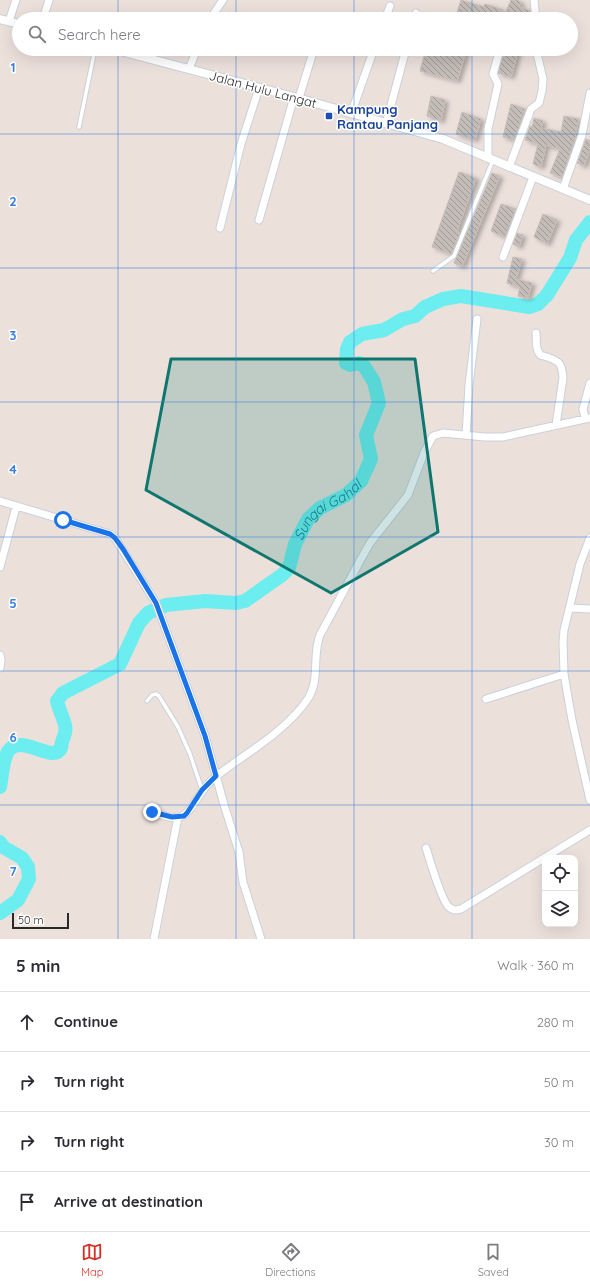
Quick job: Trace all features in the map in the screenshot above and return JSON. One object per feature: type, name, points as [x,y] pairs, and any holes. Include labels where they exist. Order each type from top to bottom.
[{"type":"street","points":[[9,21],[16,0]]},
{"type":"street","points":[[45,12],[49,0]]},
{"type":"street","points":[[215,12],[223,0]]},
{"type":"street","points":[[534,0],[535,12]]},
{"type":"street","points":[[388,12],[390,6]]},
{"type":"street","points":[[0,19],[12,22]]},
{"type":"street","name":"Jalan Hulu Langat","points":[[140,56],[296,98],[443,140],[590,200]]},
{"type":"street","points":[[189,69],[194,56]]},
{"type":"street","points":[[259,220],[296,98],[311,56]]},
{"type":"street","points":[[351,114],[372,56]]},
{"type":"street","points":[[386,124],[404,56]]},
{"type":"street","points":[[490,159],[488,129],[498,84],[493,74],[498,56]]},
{"type":"street","points":[[509,167],[530,109],[539,103],[543,79],[538,56]]},
{"type":"street","points":[[220,228],[241,144],[259,88]]},
{"type":"street","points":[[563,189],[582,135],[590,93]]},
{"type":"street","points":[[503,257],[532,177]]},
{"type":"street","points":[[466,436],[469,385],[477,319]]},
{"type":"street","points":[[536,334],[538,353],[557,360],[563,371],[556,425]]},
{"type":"street","points":[[152,812],[172,817],[184,816],[202,790],[216,776],[262,744],[297,713],[309,696],[315,679],[317,642],[320,635],[364,554],[408,495],[429,440],[432,436],[444,433],[485,438],[503,437],[588,418],[583,409],[590,383]]},
{"type":"street","points":[[0,502],[110,534],[115,538],[156,603],[205,736],[240,852],[243,882],[261,939]]},
{"type":"street","points":[[0,567],[16,507]]},
{"type":"street","points":[[590,538],[580,564],[564,630],[564,674],[590,800]]},
{"type":"street","points":[[570,608],[589,609],[590,601]]},
{"type":"street","points":[[0,655],[2,660],[0,668]]},
{"type":"street","points":[[486,699],[564,674]]},
{"type":"street","points":[[582,766],[590,766]]},
{"type":"street","points":[[154,939],[178,817]]},
{"type":"street","points":[[426,848],[443,898],[448,907],[454,910],[461,909],[590,830]]},
{"type":"lane","points":[[78,127],[93,56]]},
{"type":"lane","points":[[433,271],[454,256],[490,159]]},
{"type":"lane","points":[[147,701],[152,695],[156,694],[159,696],[178,727],[190,754],[202,790]]},
{"type":"highlighted area","points":[[171,359],[415,359],[438,532],[331,593],[146,490]]},
{"type":"building","points":[[461,0],[484,7],[485,4],[503,10],[502,12],[457,12]]},
{"type":"building","points":[[511,0],[521,2],[519,6],[530,11],[530,12],[506,12]]},
{"type":"building","points":[[424,56],[465,56],[457,81],[420,71]]},
{"type":"building","points":[[503,56],[517,56],[511,77],[498,73]]},
{"type":"building","points":[[431,96],[445,100],[441,121],[427,116]]},
{"type":"building","points":[[511,104],[525,109],[514,140],[503,137]]},
{"type":"building","points":[[462,112],[481,119],[475,140],[456,134]]},
{"type":"building","points":[[564,116],[579,119],[576,136],[562,177],[550,173],[560,149],[546,145],[541,167],[533,164],[538,144],[525,140],[530,126],[532,127],[534,118],[543,121],[541,128],[561,132]]},
{"type":"building","points":[[586,139],[590,141],[590,149],[584,166],[577,163]]},
{"type":"building","points":[[459,172],[476,178],[457,231],[460,233],[451,254],[432,247]]},
{"type":"building","points":[[492,173],[500,176],[462,267],[454,263]]},
{"type":"building","points":[[501,204],[516,209],[505,237],[491,231]]},
{"type":"building","points":[[543,214],[557,220],[547,244],[534,237]]},
{"type":"building","points":[[517,233],[523,235],[519,247],[513,244]]},
{"type":"building","points":[[513,257],[522,259],[516,279],[532,283],[528,298],[518,296],[520,287],[507,283]]},
{"type":"waterway","name":"Sungai Gahal","points":[[0,787],[4,761],[10,749],[23,745],[52,753],[57,752],[61,748],[66,727],[57,701],[63,693],[120,664],[139,623],[148,613],[166,605],[205,601],[236,603],[245,601],[282,575],[289,568],[295,544],[308,519],[320,508],[346,495],[361,481],[371,459],[366,435],[379,403],[374,382],[364,366],[359,363],[350,365],[346,363],[347,349],[350,342],[362,334],[384,330],[403,319],[415,316],[425,307],[443,299],[461,296],[529,307],[538,304],[547,295],[570,258],[576,240],[590,222]]},
{"type":"waterway","name":"Sungai Gahal","points":[[0,842],[3,847],[22,858],[28,867],[29,879],[18,900],[0,913]]},
{"type":"place","name":"Kampung Rantau Panjang","points":[[329,116]]},
{"type":"route","points":[[63,520],[110,534],[123,549],[156,603],[205,736],[216,776],[202,790],[184,816],[172,817],[152,812]]}]
